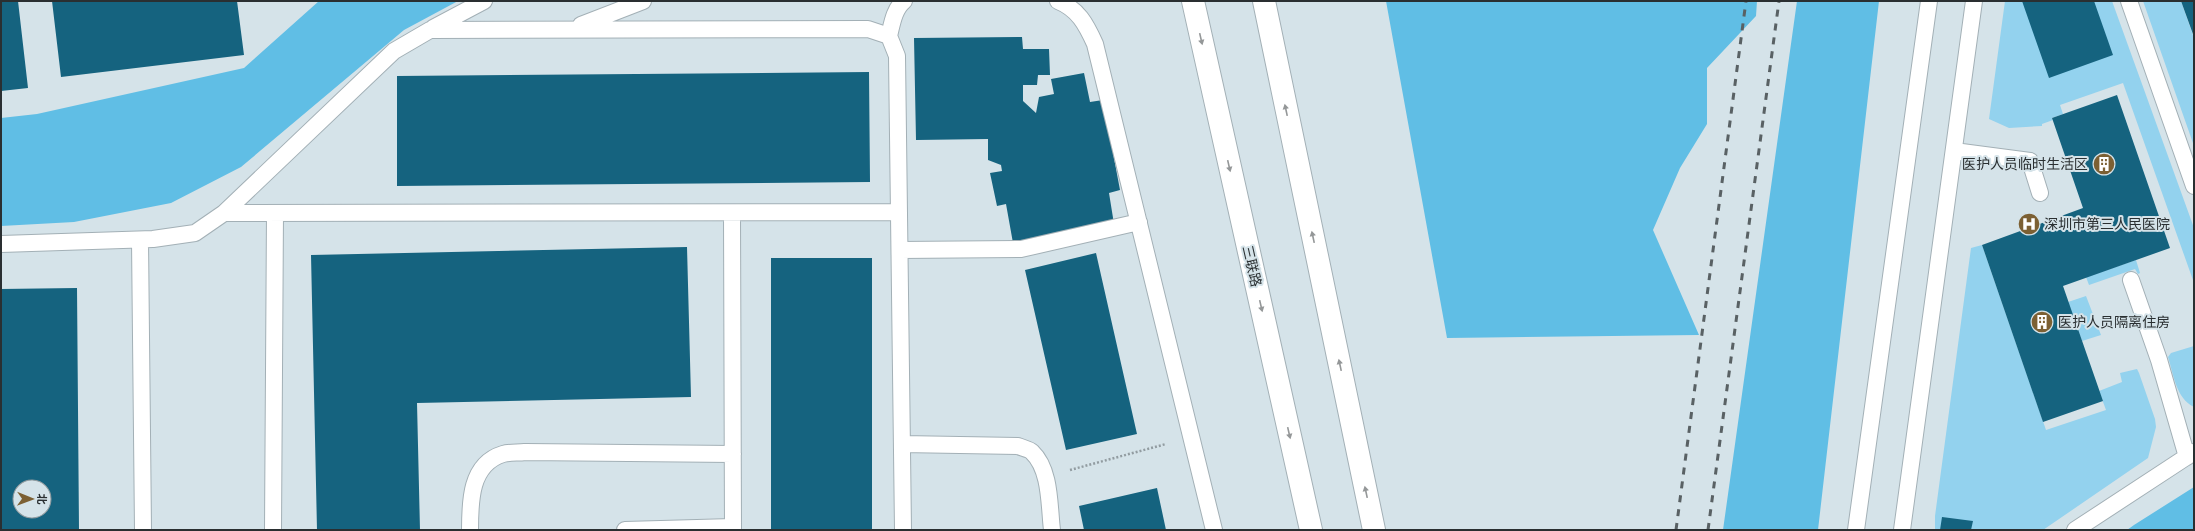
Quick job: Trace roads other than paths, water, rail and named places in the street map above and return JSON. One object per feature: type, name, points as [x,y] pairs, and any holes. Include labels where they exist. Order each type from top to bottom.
[{"type":"street","name":"三联路","points":[[1193,1],[1310,530]]},
{"type":"street","points":[[1264,1],[1374,530]]},
{"type":"lane","points":[[1,244],[140,240],[195,233],[224,213],[394,51],[484,1]]},
{"type":"lane","points":[[572,29],[643,1]]},
{"type":"lane","points":[[904,1],[900,4],[893,19],[889,36],[897,56],[904,530]]},
{"type":"lane","points":[[1058,1],[1069,5],[1084,20],[1095,44],[1214,530]]},
{"type":"lane","points":[[1856,530],[1929,1]]},
{"type":"lane","points":[[1902,530],[1974,1]]},
{"type":"lane","points":[[2129,1],[2194,186]]},
{"type":"lane","points":[[430,30],[868,30],[889,36]]},
{"type":"lane","points":[[1954,151],[2030,162],[2040,193]]},
{"type":"lane","points":[[224,213],[899,212]]},
{"type":"lane","points":[[273,530],[275,213]]},
{"type":"lane","points":[[625,530],[733,529],[732,213]]},
{"type":"lane","points":[[900,250],[1021,249],[1139,222]]},
{"type":"lane","points":[[140,240],[143,530]]},
{"type":"lane","points":[[2075,530],[2191,455],[2131,280]]},
{"type":"lane","points":[[902,444],[1018,446],[1032,451],[1041,464],[1045,477],[1052,530]]},
{"type":"lane","points":[[470,530],[470,500],[474,483],[485,464],[503,454],[525,452],[733,454]]},
{"type":"railway","points":[[1676,530],[1746,1]]},
{"type":"railway","points":[[1708,530],[1779,1]]},
{"type":"place","name":"医护人员临时生活区","points":[[2104,164]]},
{"type":"place","name":"深圳市第三人民医院","points":[[2029,224]]},
{"type":"place","name":"医护人员隔离住房","points":[[2042,322]]}]
